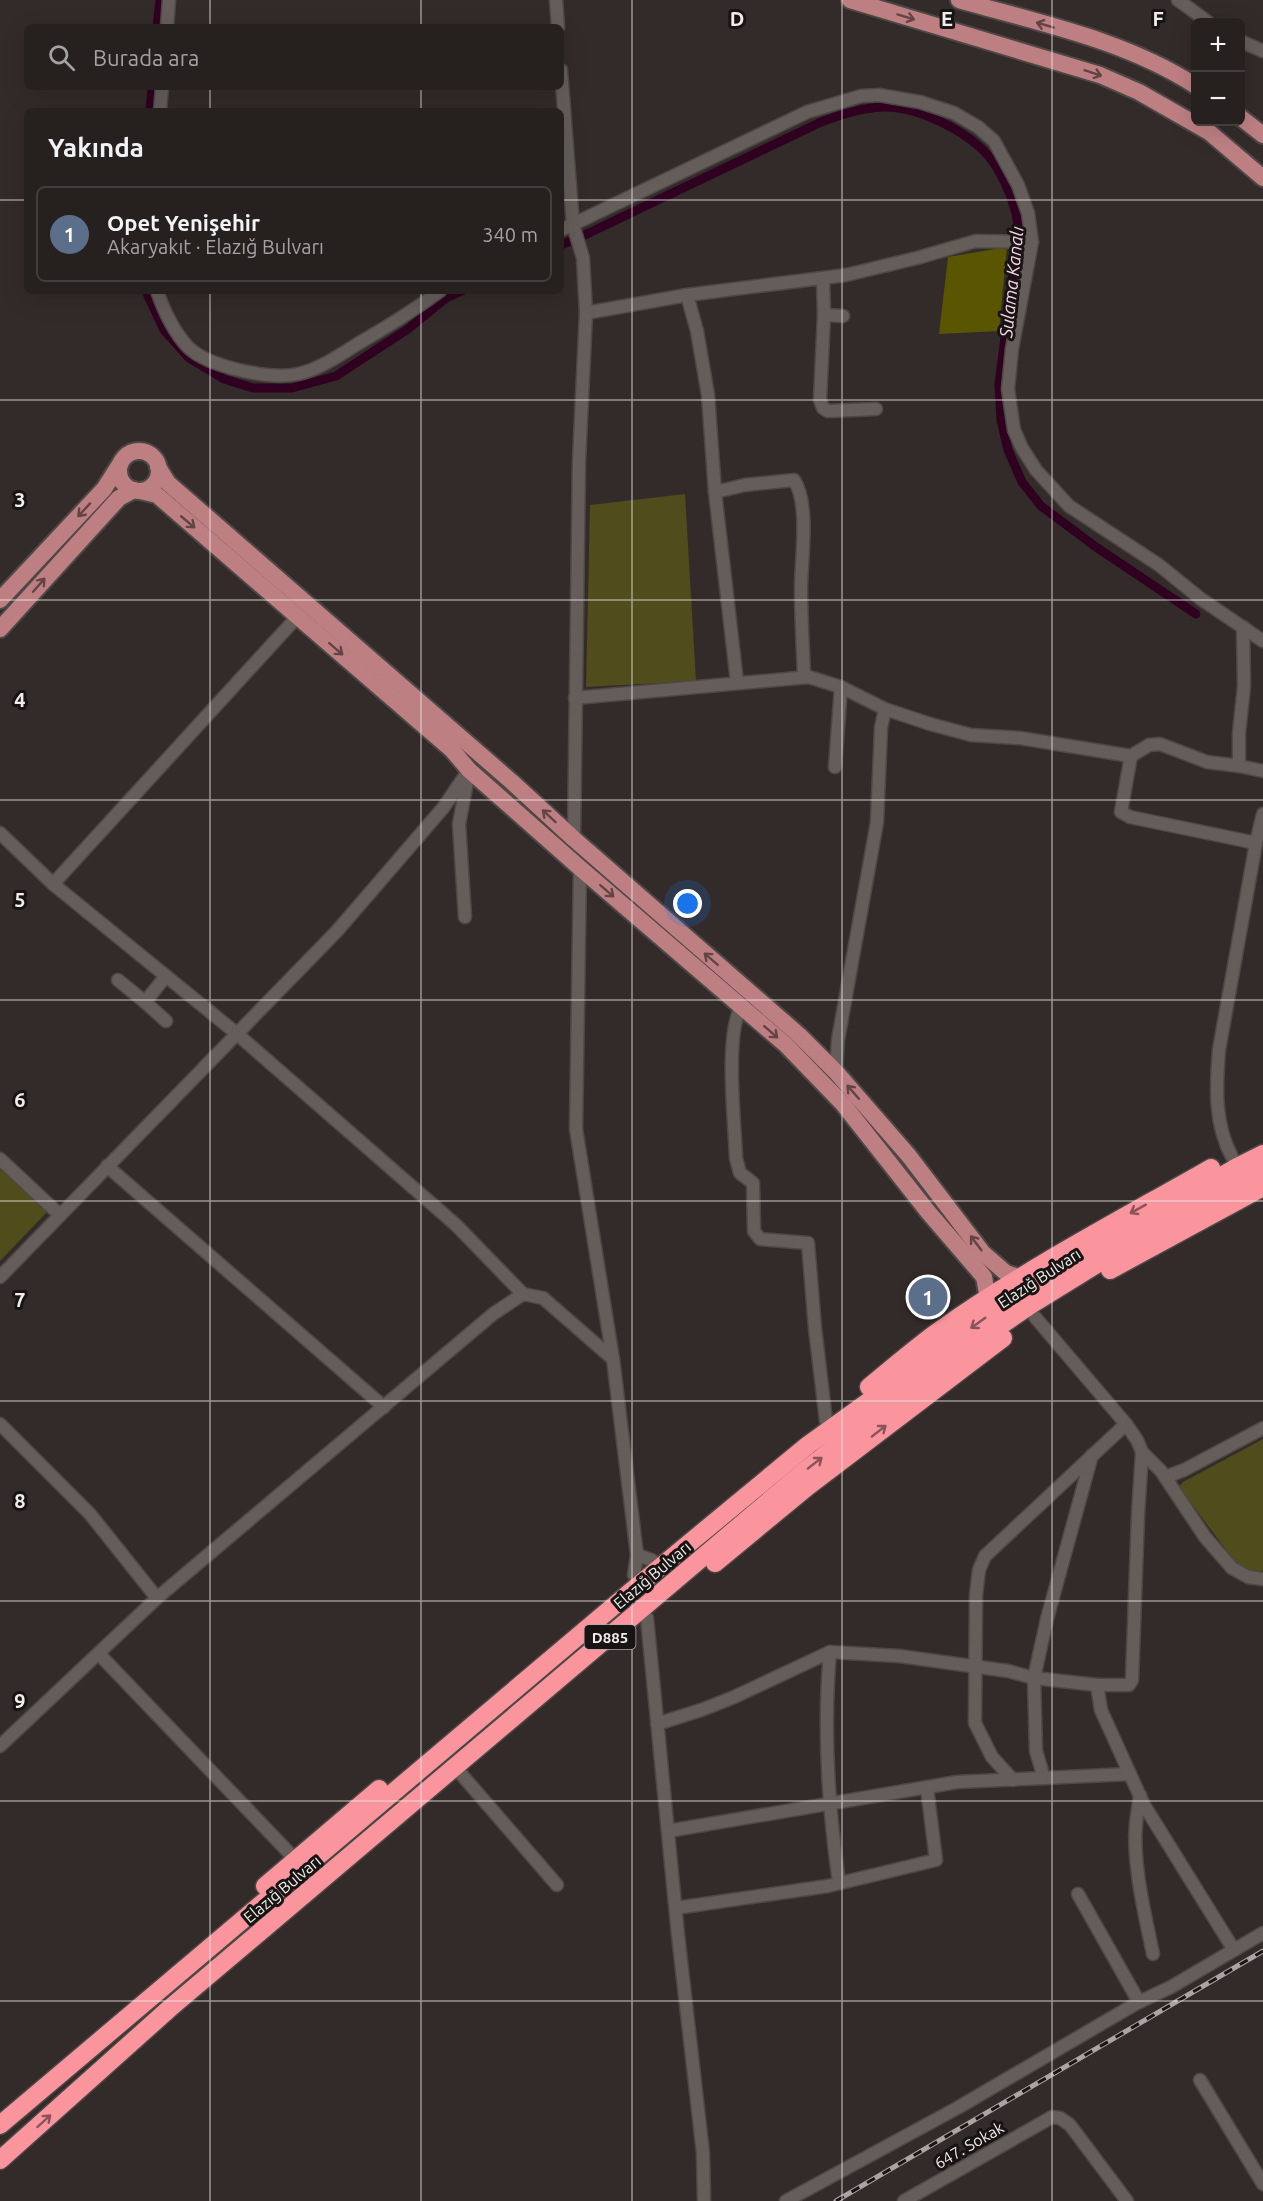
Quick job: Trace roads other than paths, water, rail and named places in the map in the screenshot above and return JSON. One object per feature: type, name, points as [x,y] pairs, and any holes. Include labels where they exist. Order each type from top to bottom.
[{"type":"highway","points":[[50,2084],[124,2009],[296,1859],[634,1575],[645,1558],[826,1421],[940,1330],[1061,1253],[1263,1140]]},
{"type":"highway","name":"Elazığ Bulvarı","points":[[0,2126],[634,1588],[808,1446],[1007,1302],[1263,1154]]},
{"type":"highway","name":"Elazığ Bulvarı","points":[[0,2160],[180,2001],[802,1473],[913,1385],[1032,1304],[1131,1243],[1263,1173]]},
{"type":"highway","points":[[72,2096],[157,2036],[647,1618],[826,1472],[1009,1334],[1035,1317],[1118,1265],[1263,1187]]},
{"type":"main road","points":[[850,0],[1100,75],[1147,97],[1209,132],[1263,178]]},
{"type":"main road","points":[[959,0],[1098,40],[1135,54],[1191,83]]},
{"type":"main road","points":[[1245,121],[1263,135]]},
{"type":"main road","points":[[0,600],[104,489],[128,454],[140,451],[152,456],[168,483],[799,1035],[836,1072],[909,1156],[983,1253],[1006,1273],[1022,1278]]},
{"type":"main road","points":[[120,464],[120,477],[123,483],[137,490],[157,495],[452,750],[469,770],[580,868],[786,1045],[843,1104],[929,1213],[984,1277],[988,1299]]},
{"type":"main road","points":[[0,628],[119,498],[152,485],[156,480],[158,467]]},
{"type":"street","points":[[167,24],[169,0]]},
{"type":"street","points":[[556,0],[558,24]]},
{"type":"street","points":[[1178,0],[1203,18]]},
{"type":"street","points":[[1245,43],[1263,51]]},
{"type":"street","points":[[160,108],[162,90]]},
{"type":"street","points":[[562,90],[563,108]]},
{"type":"street","points":[[570,229],[807,112],[861,96],[879,95],[941,108],[978,127],[994,141],[1018,185],[1028,213],[1008,388],[1014,430],[1022,448],[1036,470],[1069,506],[1159,565],[1201,598],[1263,641]]},
{"type":"street","points":[[564,123],[570,229],[583,258],[586,313],[579,461],[574,698],[574,839]]},
{"type":"street","points":[[586,313],[687,295],[846,275],[976,241],[1023,241]]},
{"type":"street","points":[[823,278],[824,315],[820,400],[822,408],[828,411],[876,409]]},
{"type":"street","points":[[158,294],[175,330],[190,348],[208,359],[236,369],[280,375],[297,374],[327,363],[435,294]]},
{"type":"street","points":[[687,295],[697,331],[708,395],[715,492],[737,682]]},
{"type":"street","points":[[824,315],[843,316]]},
{"type":"street","points":[[715,492],[745,485],[794,480],[798,486],[803,520],[801,588],[804,677]]},
{"type":"street","points":[[54,884],[298,616]]},
{"type":"street","points":[[1239,766],[1239,733],[1244,686],[1243,627]]},
{"type":"street","points":[[574,698],[804,677],[841,687],[885,709],[971,735],[1020,738],[1131,756],[1149,745],[1160,744],[1207,762],[1263,771]]},
{"type":"street","points":[[835,766],[841,687]]},
{"type":"street","points":[[836,1072],[838,1040],[876,822],[881,728],[885,709]]},
{"type":"street","points":[[1131,756],[1121,812],[1130,817],[1256,843]]},
{"type":"street","points":[[465,917],[459,824],[469,770]]},
{"type":"street","points":[[0,1277],[338,931],[443,808],[469,770]]},
{"type":"street","points":[[1232,1157],[1226,1146],[1218,1117],[1216,1083],[1219,1050],[1263,814]]},
{"type":"street","points":[[0,833],[54,884],[236,1033],[456,1225],[523,1294],[543,1298],[613,1359]]},
{"type":"street","points":[[580,868],[576,1130],[645,1558]]},
{"type":"street","points":[[145,1002],[166,976]]},
{"type":"street","points":[[118,980],[166,1021]]},
{"type":"street","points":[[742,1007],[735,1022],[732,1048],[736,1158],[740,1173],[753,1183],[756,1236],[760,1239],[808,1243],[826,1421]]},
{"type":"street","points":[[0,1159],[60,1215]]},
{"type":"street","points":[[107,1166],[384,1407]]},
{"type":"street","points":[[2,1739],[99,1654],[157,1598],[493,1314],[523,1294]]},
{"type":"street","points":[[1035,1317],[1126,1424],[1142,1452],[1165,1477],[1205,1537],[1232,1568],[1248,1576],[1263,1579]]},
{"type":"street","points":[[0,1424],[90,1514],[157,1598]]},
{"type":"street","points":[[1013,1780],[992,1757],[975,1723],[976,1595],[979,1570],[985,1556],[1126,1424]]},
{"type":"street","points":[[1165,1477],[1184,1470],[1263,1428]]},
{"type":"street","points":[[657,1724],[724,1701],[830,1653],[899,1656],[1008,1671],[1034,1678],[1126,1686],[1132,1680],[1142,1452]]},
{"type":"street","points":[[1044,1778],[1036,1751],[1034,1678],[1055,1586],[1092,1455]]},
{"type":"street","points":[[647,1618],[703,2153],[704,2201]]},
{"type":"street","points":[[830,1653],[826,1715],[829,1804],[839,1882]]},
{"type":"street","points":[[99,1654],[296,1859]]},
{"type":"street","points":[[1097,1685],[1101,1710],[1140,1795],[1234,1950]]},
{"type":"street","points":[[668,1831],[957,1782],[1130,1774]]},
{"type":"street","points":[[462,1775],[557,1885]]},
{"type":"street","points":[[676,1908],[828,1886],[936,1860],[927,1788]]},
{"type":"street","points":[[1140,1795],[1136,1825],[1137,1853],[1141,1893],[1153,1954]]},
{"type":"street","points":[[1078,1894],[1139,2002]]},
{"type":"street","points":[[786,2201],[959,2107],[1263,1933]]},
{"type":"street","points":[[1200,2080],[1263,2184]]},
{"type":"street","name":"647. Sokak","points":[[904,2201],[1052,2117],[1060,2118],[1070,2125],[1127,2201]]},
{"type":"waterway","name":"Sulama Kanalı","points":[[157,24],[160,0]]},
{"type":"waterway","name":"Sulama Kanalı","points":[[150,108],[152,90]]},
{"type":"waterway","name":"Sulama Kanalı","points":[[564,244],[819,123],[858,110],[897,108],[913,111],[947,125],[976,144],[997,168],[1005,182],[1018,221],[1019,229],[999,384],[1001,420],[1008,450],[1022,482],[1041,506],[1096,547],[1196,614]]},
{"type":"waterway","name":"Sulama Kanalı","points":[[147,294],[164,330],[189,358],[224,379],[253,388],[292,388],[336,376],[408,329],[446,298],[455,294]]},
{"type":"railway","points":[[836,2201],[1263,1951]]},
{"type":"place","name":"Opet Yenişehir","points":[[928,1297]]}]
